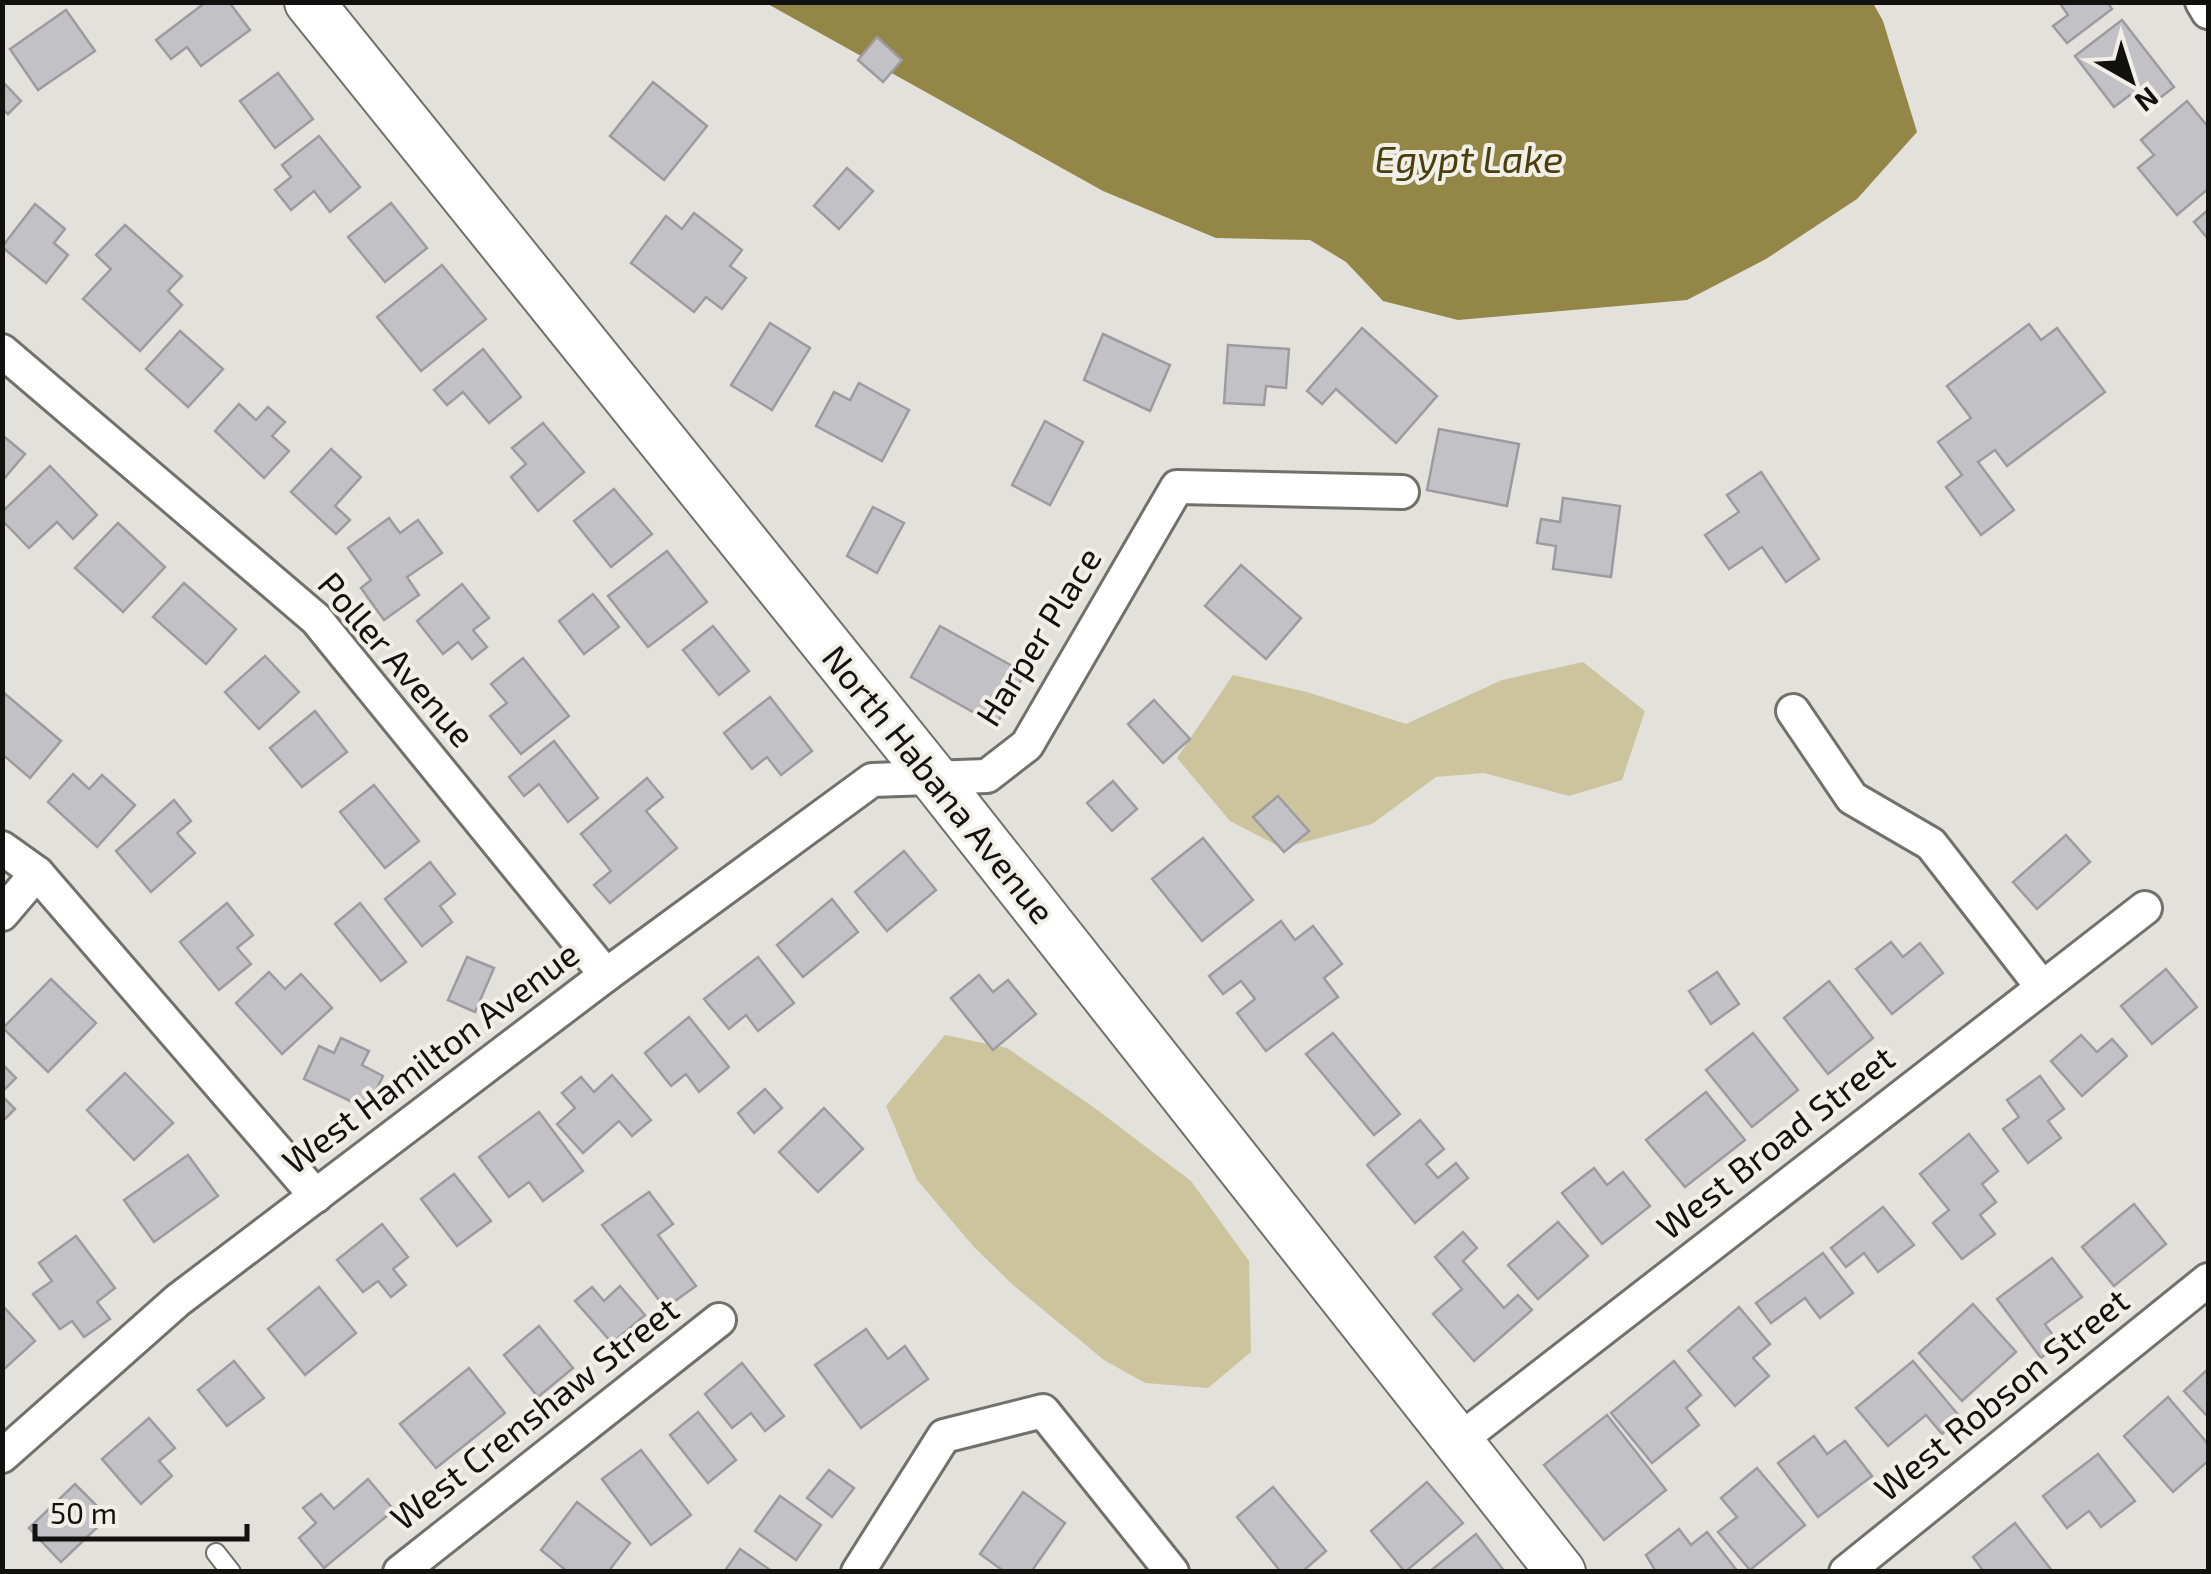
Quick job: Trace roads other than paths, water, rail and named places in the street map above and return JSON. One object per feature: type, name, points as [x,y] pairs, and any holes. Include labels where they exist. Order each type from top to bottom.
[{"type":"street","name":"North Habana Avenue","points":[[309,2],[934,778],[1561,1572]]},
{"type":"street","points":[[2202,2],[2208,12]]},
{"type":"street","name":"Poller Avenue","points":[[2,352],[316,619],[606,974]]},
{"type":"street","name":"Harper Place","points":[[934,778],[987,776],[1027,745],[1178,487],[1402,492]]},
{"type":"street","points":[[1794,711],[1852,798],[1930,844],[2042,987]]},
{"type":"street","name":"West Hamilton Avenue","points":[[2,1456],[178,1300],[606,974],[872,780],[934,778]]},
{"type":"street","points":[[2,848],[37,873],[316,1196]]},
{"type":"street","points":[[2,914],[37,873]]},
{"type":"street","name":"West Broad Street","points":[[1457,1442],[2145,908]]},
{"type":"street","name":"West Robson Street","points":[[1846,1572],[2208,1280]]},
{"type":"street","name":"West Crenshaw Street","points":[[400,1572],[719,1320]]},
{"type":"street","points":[[858,1572],[944,1436],[1043,1411],[1172,1572]]},
{"type":"lane","points":[[216,1553],[230,1572]]},
{"type":"water","name":"Egypt Lake","points":[[766,3],[1873,3],[1883,21],[1917,132],[1857,199],[1766,259],[1687,300],[1458,320],[1383,301],[1346,262],[1310,240],[1216,238],[1103,191]]}]
